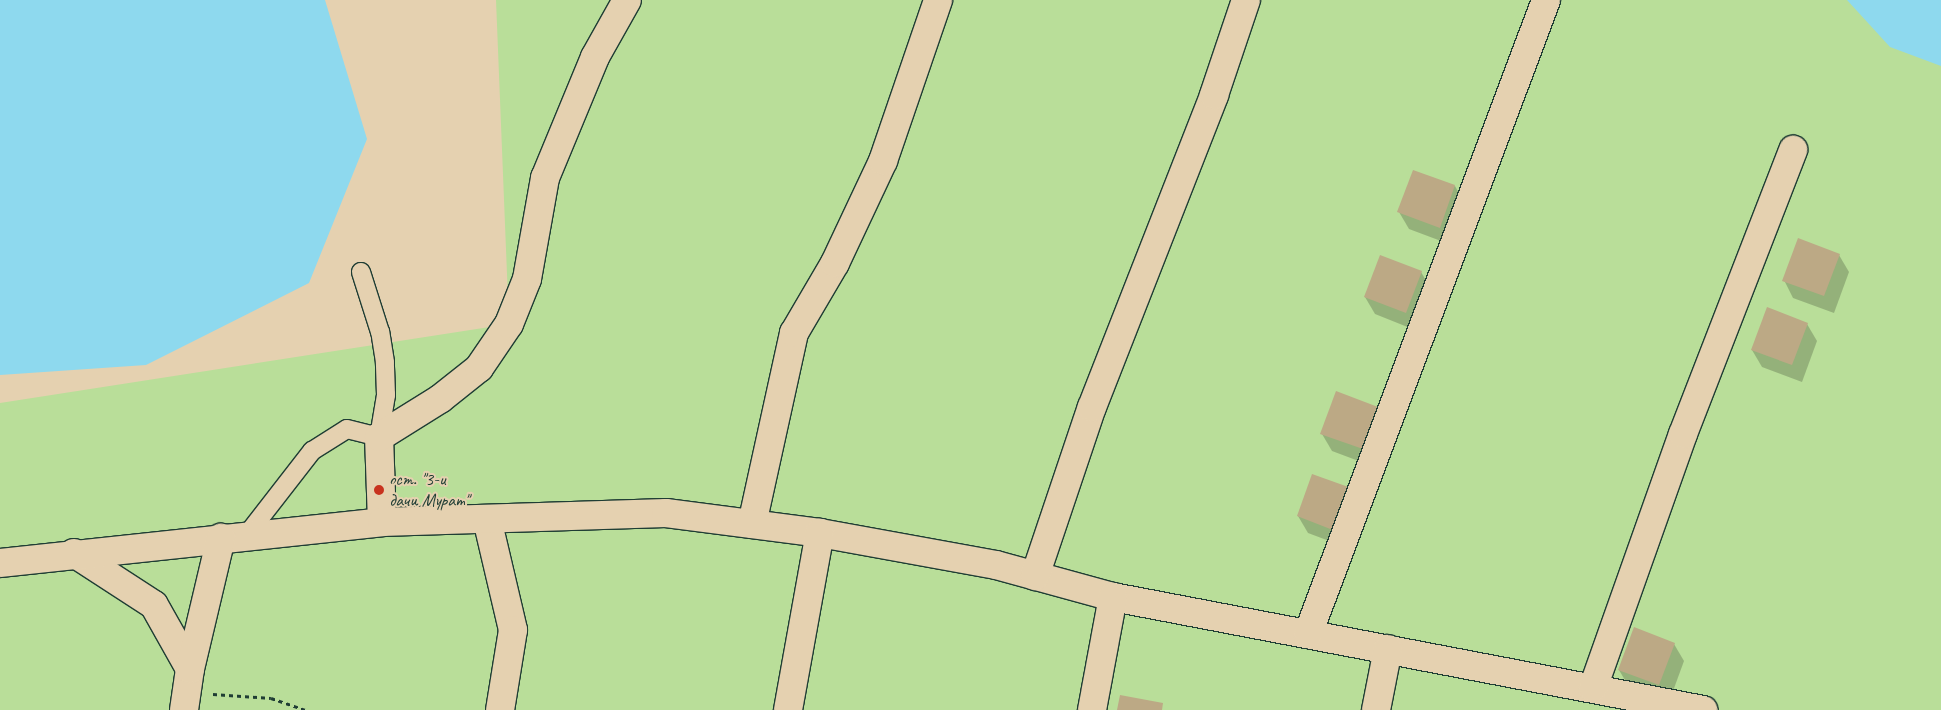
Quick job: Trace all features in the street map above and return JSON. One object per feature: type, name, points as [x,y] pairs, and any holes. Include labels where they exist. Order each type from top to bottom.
[{"type":"street","points":[[382,522],[379,437],[440,399],[478,368],[509,324],[527,279],[545,178],[595,58],[627,0]]},
{"type":"street","points":[[752,524],[794,333],[835,263],[883,161],[938,0]]},
{"type":"street","points":[[1035,576],[1092,406],[1214,95],[1246,0]]},
{"type":"street","points":[[1308,634],[1546,0]]},
{"type":"street","points":[[1593,688],[1683,434],[1793,150]]},
{"type":"street","points":[[0,562],[382,522],[666,513],[820,532],[996,565],[1113,597],[1593,688],[1676,707],[1703,710]]},
{"type":"street","points":[[487,519],[514,630],[500,710]]},
{"type":"street","points":[[788,710],[820,532]]},
{"type":"street","points":[[187,690],[233,537]]},
{"type":"street","points":[[74,553],[154,605],[187,690]]},
{"type":"street","points":[[1092,710],[1113,597]]},
{"type":"street","points":[[1376,710],[1388,649]]},
{"type":"lane","points":[[233,537],[312,451],[346,429],[379,437],[386,395],[385,362],[380,332],[361,272]]},
{"type":"path","points":[[187,690],[271,698],[306,710]]},
{"type":"green space","points":[[496,0],[1941,0],[1941,710],[0,710],[0,403],[509,324]]},
{"type":"water","points":[[0,0],[325,0],[367,139],[309,283],[146,365],[0,375]]},
{"type":"water","points":[[1847,0],[1941,0],[1941,66],[1890,47]]},
{"type":"building","points":[[1413,170],[1455,185],[1440,228],[1397,212]]},
{"type":"building","points":[[1798,238],[1840,254],[1824,296],[1782,281]]},
{"type":"building","points":[[1380,255],[1422,271],[1406,313],[1364,297]]},
{"type":"building","points":[[1767,307],[1808,323],[1792,365],[1751,350]]},
{"type":"building","points":[[1336,391],[1378,407],[1363,449],[1320,434]]},
{"type":"building","points":[[1312,474],[1354,489],[1338,532],[1297,516]]},
{"type":"building","points":[[1634,627],[1675,643],[1659,685],[1618,670]]},
{"type":"building","points":[[1120,695],[1163,703],[1162,710],[1117,710]]},
{"type":"place","name":"ост. \"3-и дачи Мурат\"","points":[[379,490]]}]
